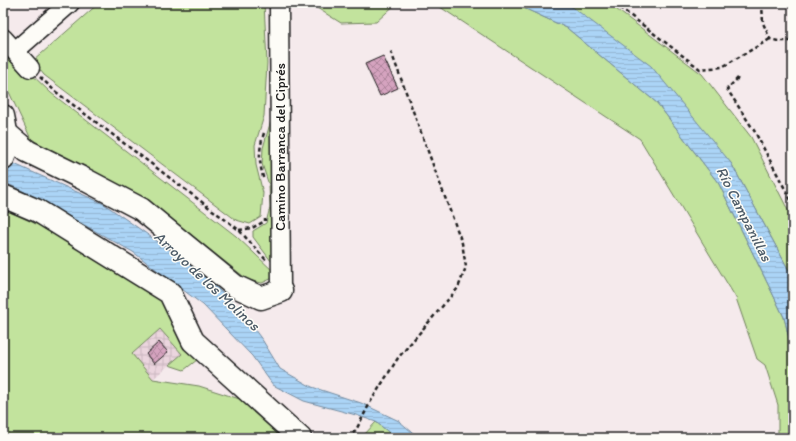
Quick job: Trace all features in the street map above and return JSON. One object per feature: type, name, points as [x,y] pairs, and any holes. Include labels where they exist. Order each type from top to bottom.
[{"type":"main road","points":[[5,125],[26,151],[82,178],[141,210],[235,286],[261,298],[281,282]]},
{"type":"main road","points":[[3,159],[5,154],[5,125]]},
{"type":"main road","points":[[3,196],[38,211],[170,293],[193,341],[300,438]]},
{"type":"street","points":[[30,68],[9,45],[70,3]]},
{"type":"street","name":"Camino Barranca del Ciprés","points":[[279,3],[281,282]]},
{"type":"path","points":[[614,3],[700,69],[722,67],[770,39],[778,41],[793,41]]},
{"type":"path","points":[[762,3],[763,23],[770,39]]},
{"type":"path","points":[[348,438],[356,430],[371,400],[398,358],[458,288],[466,268],[462,243],[390,49]]},
{"type":"path","points":[[30,68],[56,92],[238,230],[269,263],[281,282]]},
{"type":"path","points":[[738,78],[727,89],[755,132],[793,204]]},
{"type":"shaded area","points":[[160,329],[182,354],[153,379],[131,354]]},
{"type":"green space","points":[[99,3],[264,3],[267,63],[264,116],[255,145],[256,165],[263,193],[261,217],[250,224],[236,220],[44,75],[33,61]]},
{"type":"green space","points":[[309,3],[397,3],[376,22],[341,23]]},
{"type":"green space","points":[[434,3],[513,3],[567,28],[657,103],[719,184],[784,317],[793,355],[793,438],[778,438],[778,405],[765,365],[757,359],[736,298],[640,139]]},
{"type":"green space","points":[[567,3],[608,3],[702,74],[751,137],[793,220],[793,278],[731,163]]},
{"type":"green space","points":[[3,43],[27,70],[51,93],[236,236],[274,272],[275,277],[262,283],[248,280],[174,221],[119,186],[46,151],[30,137],[9,92],[3,86]]},
{"type":"green space","points":[[273,113],[274,256],[271,261],[253,237],[253,231],[266,223],[270,207],[269,185],[262,164],[263,148]]},
{"type":"green space","points":[[3,209],[81,244],[161,294],[197,360],[184,370],[169,365],[182,354],[160,329],[132,354],[153,379],[199,386],[249,402],[287,438],[3,438]]},
{"type":"green space","points":[[376,422],[396,438],[368,438],[364,435]]},
{"type":"water","name":"Río Campanillas","points":[[513,3],[567,3],[651,66],[731,163],[793,278],[793,355],[784,317],[719,184],[657,103],[567,28]]},
{"type":"water","name":"Arroyo de los Molinos","points":[[3,159],[104,204],[191,265],[237,306],[263,341],[280,369],[312,387],[361,403],[399,421],[419,438],[396,438],[376,422],[304,401],[273,385],[252,356],[203,305],[133,252],[21,190],[3,182]]},
{"type":"building","points":[[383,56],[398,88],[380,96],[365,64]]},
{"type":"building","points":[[159,342],[168,352],[154,364],[146,354]]}]
